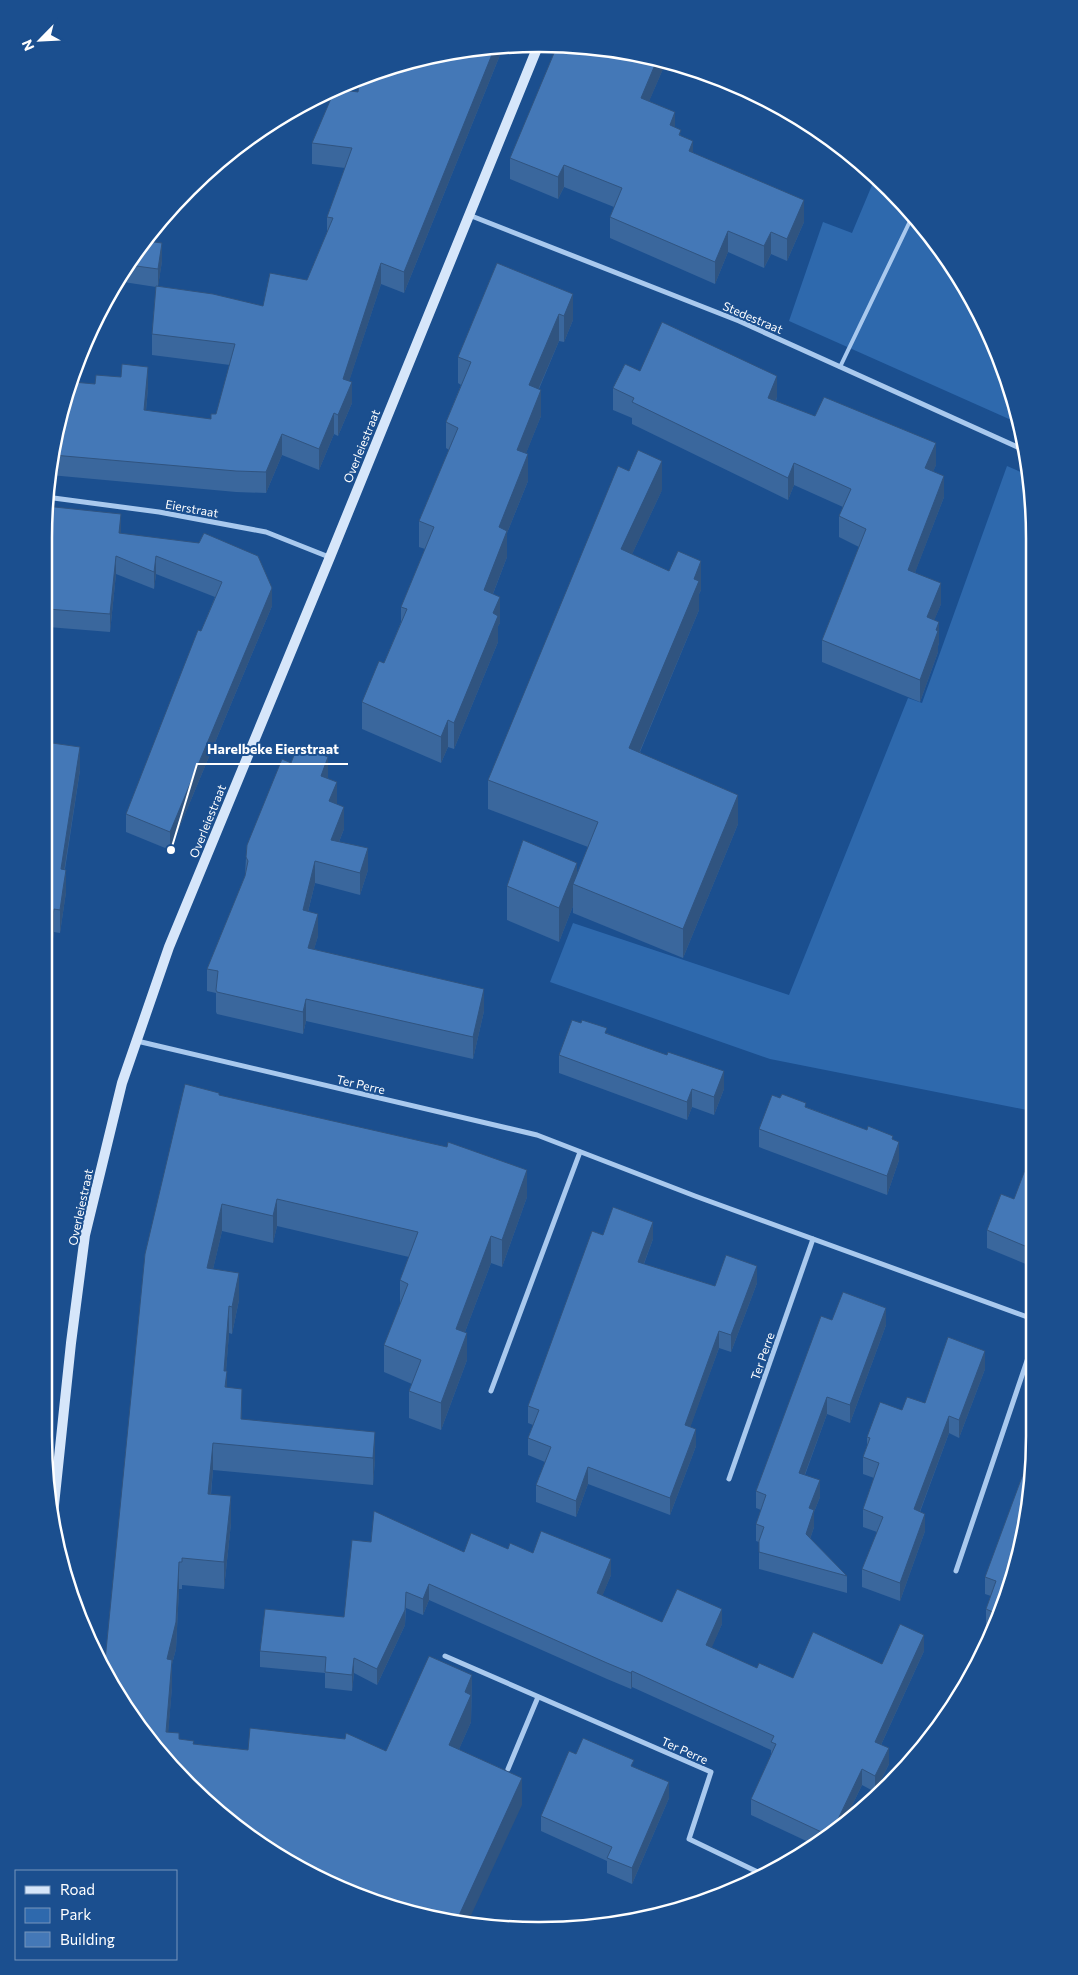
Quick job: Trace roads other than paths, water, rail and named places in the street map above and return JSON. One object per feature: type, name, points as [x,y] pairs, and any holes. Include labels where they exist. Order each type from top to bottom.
[{"type":"main road","name":"Overleiestraat","points":[[56,1488],[71,1343],[85,1235],[122,1083],[136,1041],[169,947],[330,558],[535,52]]},
{"type":"street","name":"Stedestraat","points":[[468,215],[739,321],[1016,447]]},
{"type":"street","name":"Eierstraat","points":[[55,498],[159,512],[266,532],[330,558]]},
{"type":"street","name":"Ter Perre","points":[[136,1041],[537,1135],[1026,1316]]},
{"type":"street","points":[[491,1391],[580,1152]]},
{"type":"street","name":"Ter Perre","points":[[729,1479],[813,1239]]},
{"type":"street","points":[[956,1571],[1026,1364]]},
{"type":"street","name":"Ter Perre","points":[[445,1656],[711,1772],[689,1839],[756,1871]]},
{"type":"street","points":[[508,1770],[538,1697]]},
{"type":"lane","points":[[840,367],[909,223]]},
{"type":"place","name":"Harelbeke Eierstraat","points":[[171,850]]}]
